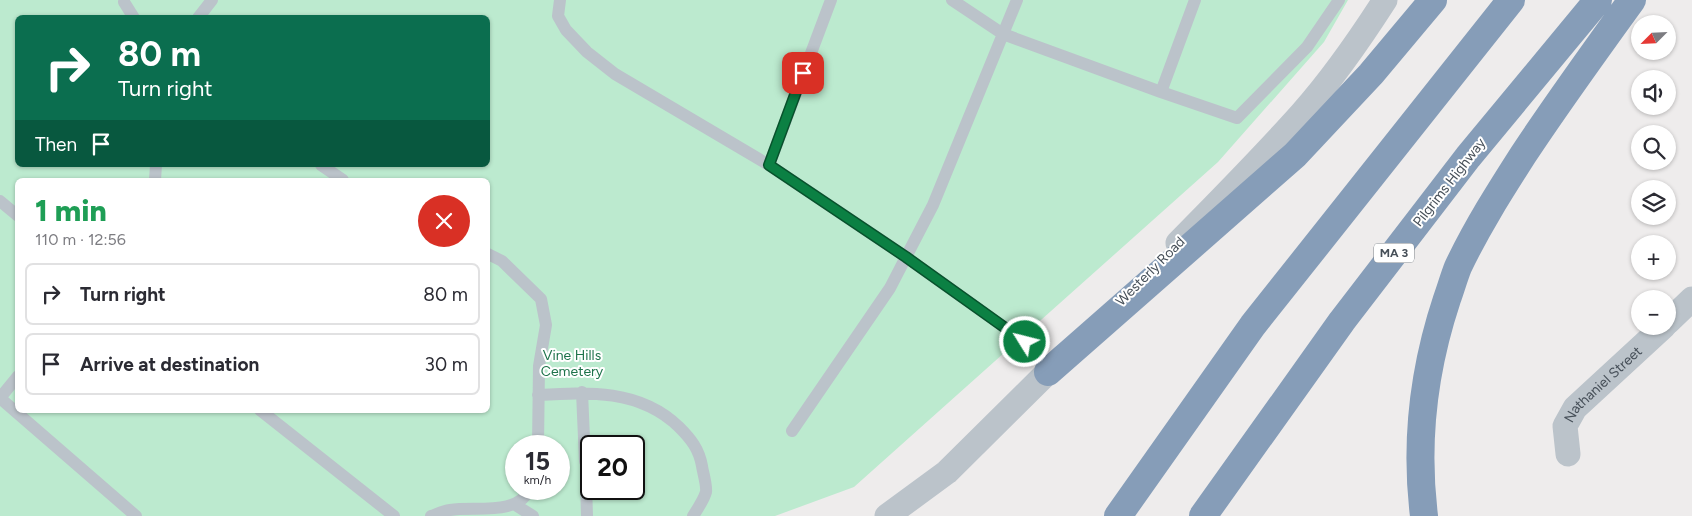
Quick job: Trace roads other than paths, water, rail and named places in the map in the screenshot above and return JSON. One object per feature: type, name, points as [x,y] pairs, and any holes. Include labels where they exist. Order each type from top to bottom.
[{"type":"highway","points":[[1048,372],[1295,155],[1370,74],[1433,0]]},
{"type":"highway","points":[[1118,516],[1253,325],[1511,0]]},
{"type":"highway","name":"Pilgrims Highway","points":[[1203,516],[1342,321],[1462,165],[1598,0]]},
{"type":"highway","points":[[1424,516],[1420,435],[1426,383],[1439,324],[1458,268],[1488,210],[1504,185],[1583,67],[1632,0]]},
{"type":"street","name":"Westerly Road","points":[[887,516],[945,474],[1150,272],[1270,149],[1332,76],[1385,0]]},
{"type":"street","points":[[1676,314],[1692,299]]},
{"type":"street","name":"Nathaniel Street","points":[[1568,454],[1565,426],[1575,408],[1654,335]]},
{"type":"lane","points":[[200,15],[212,0]]},
{"type":"lane","points":[[560,0],[558,16],[566,30],[587,52],[615,74],[769,165],[906,257],[1025,342]]},
{"type":"lane","points":[[769,165],[831,0]]},
{"type":"lane","points":[[952,0],[1003,34],[1237,118],[1306,48],[1339,0]]},
{"type":"lane","points":[[792,431],[890,288],[933,205],[1017,0]]},
{"type":"lane","points":[[1161,92],[1195,0]]},
{"type":"lane","points":[[122,1],[132,15]]},
{"type":"lane","points":[[324,167],[340,178]]},
{"type":"lane","points":[[0,201],[15,214]]},
{"type":"lane","points":[[490,255],[502,261],[541,299],[546,325],[538,366],[538,435]]},
{"type":"lane","points":[[15,380],[0,398],[15,411]]},
{"type":"lane","points":[[538,395],[582,392],[610,395],[639,401],[669,417],[685,433],[699,452],[706,492],[693,516]]},
{"type":"lane","points":[[582,392],[584,435]]},
{"type":"lane","points":[[17,413],[136,516]]},
{"type":"lane","points":[[264,413],[394,516]]},
{"type":"lane","points":[[431,516],[450,510],[494,510],[517,506],[522,500]]},
{"type":"lane","points":[[587,500],[587,516]]},
{"type":"lane","points":[[517,506],[533,516]]},
{"type":"park label","name":"Vine Hills Cemetery","points":[[572,364]]}]
